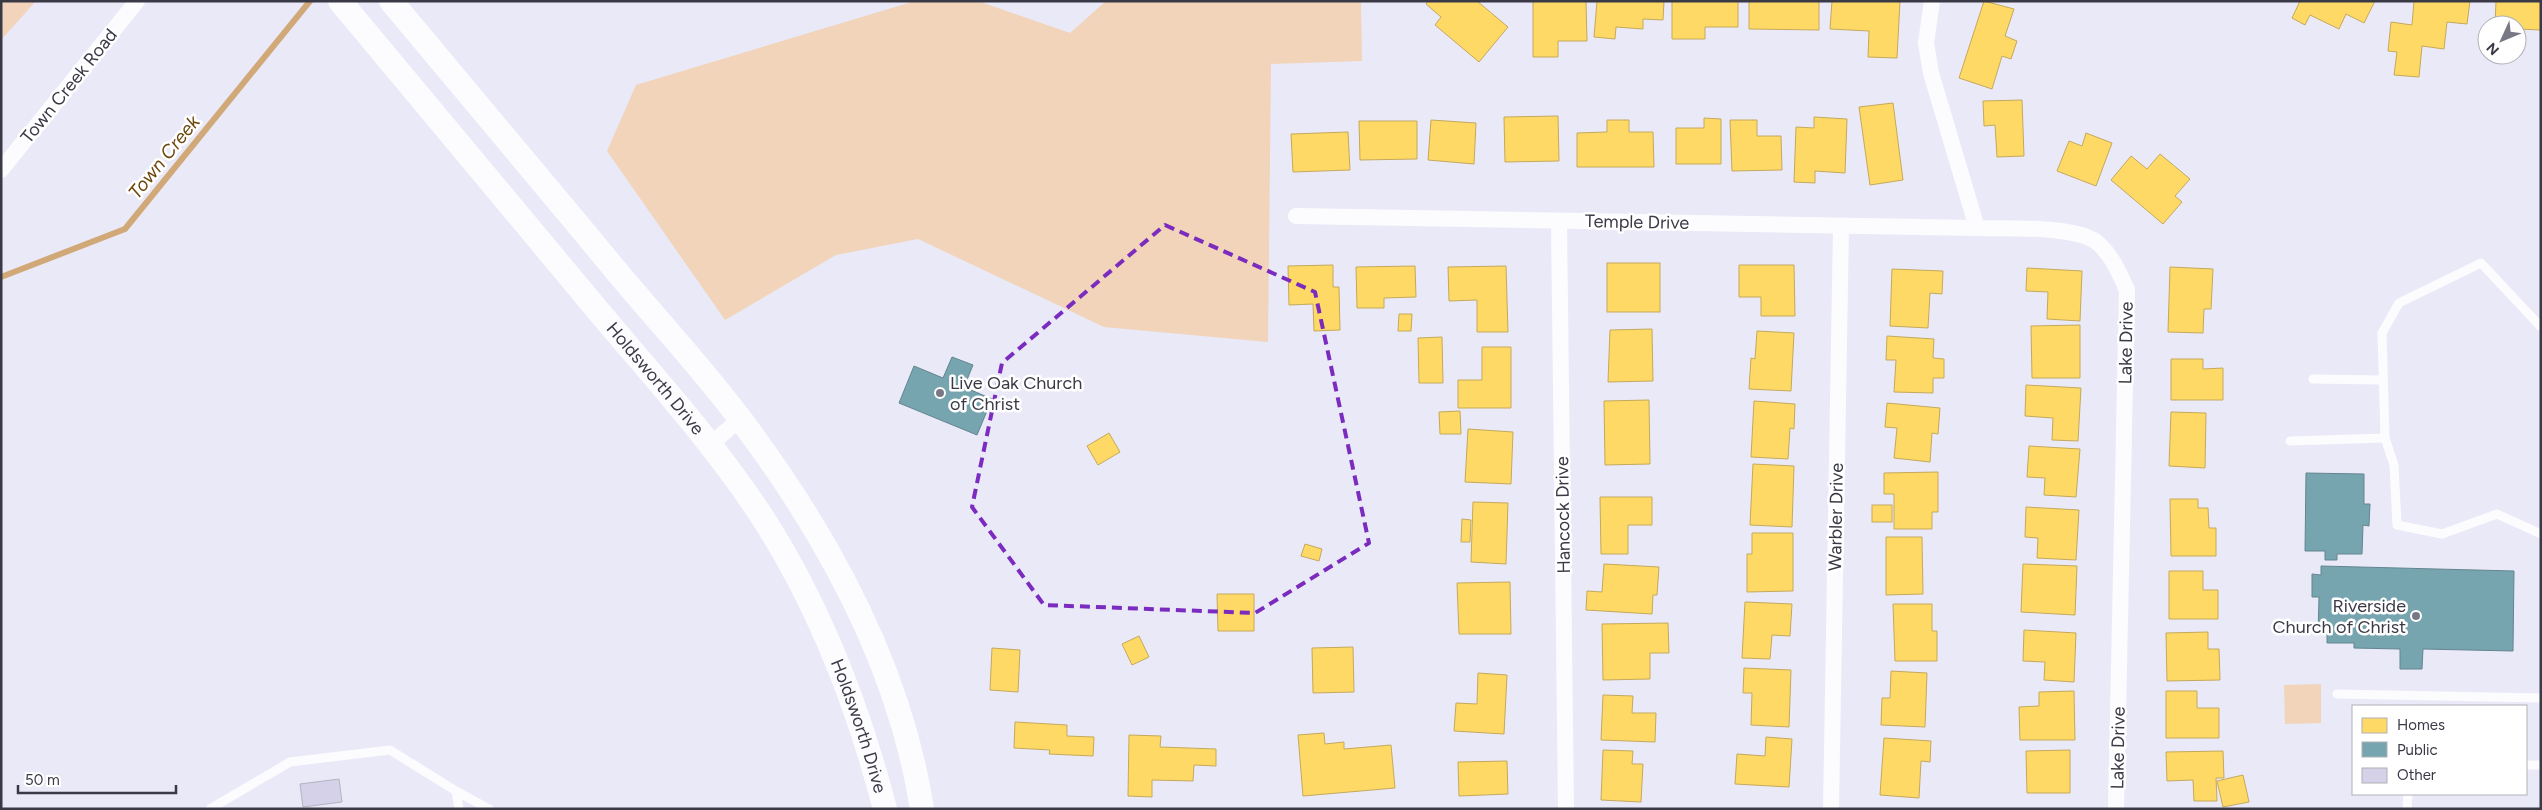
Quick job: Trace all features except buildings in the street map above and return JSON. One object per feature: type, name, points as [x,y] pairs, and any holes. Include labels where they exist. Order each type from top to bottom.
[{"type":"main road","name":"Holdsworth Drive","points":[[340,1],[710,445],[768,526],[809,599],[839,662],[866,738],[885,809]]},
{"type":"main road","points":[[391,1],[740,419],[802,506],[844,582],[867,630],[903,726],[918,778],[922,809]]},
{"type":"street","name":"Town Creek Road","points":[[1,170],[137,1]]},
{"type":"street","points":[[1932,1],[1926,27],[1926,43],[1931,73],[1977,228]]},
{"type":"street","name":"Temple Drive","points":[[1296,216],[1977,228]]},
{"type":"street","name":"Hancock Drive","points":[[1559,221],[1566,809]]},
{"type":"street","name":"Warbler Drive","points":[[1831,809],[1841,226]]},
{"type":"street","name":"Lake Drive","points":[[1977,228],[2071,232],[2098,242],[2115,262],[2127,290],[2116,809]]},
{"type":"street","points":[[710,445],[740,419]]},
{"type":"lane","points":[[2541,327],[2481,263],[2399,303],[2382,333],[2385,438],[2394,465],[2397,525],[2442,534],[2498,514],[2541,534]]},
{"type":"lane","points":[[2314,379],[2382,380]]},
{"type":"lane","points":[[2290,441],[2385,438]]},
{"type":"lane","points":[[2337,694],[2398,702],[2541,698]]},
{"type":"lane","points":[[210,809],[290,762],[390,750],[489,809]]},
{"type":"lane","points":[[2527,765],[2541,765]]},
{"type":"lane","points":[[456,791],[459,809]]},
{"type":"lane","points":[[2407,809],[2408,795]]},
{"type":"highlighted area","points":[[1165,225],[1315,292],[1369,543],[1255,613],[1044,605],[972,507],[1002,363]]},
{"type":"shaded area","points":[[1,1],[36,1],[1,40]]},
{"type":"shaded area","points":[[915,1],[978,1],[1070,33],[1106,1],[1361,1],[1362,61],[1271,64],[1268,342],[1104,327],[918,239],[836,255],[725,320],[607,151],[636,85]]},
{"type":"shaded area","points":[[2321,684],[2321,723],[2285,724],[2284,685]]},
{"type":"waterway","name":"Town Creek","points":[[1,277],[125,229],[310,1]]},
{"type":"place","name":"Live Oak Church of Christ","points":[[940,393]]},
{"type":"place","name":"Riverside Church of Christ","points":[[2416,616]]}]
